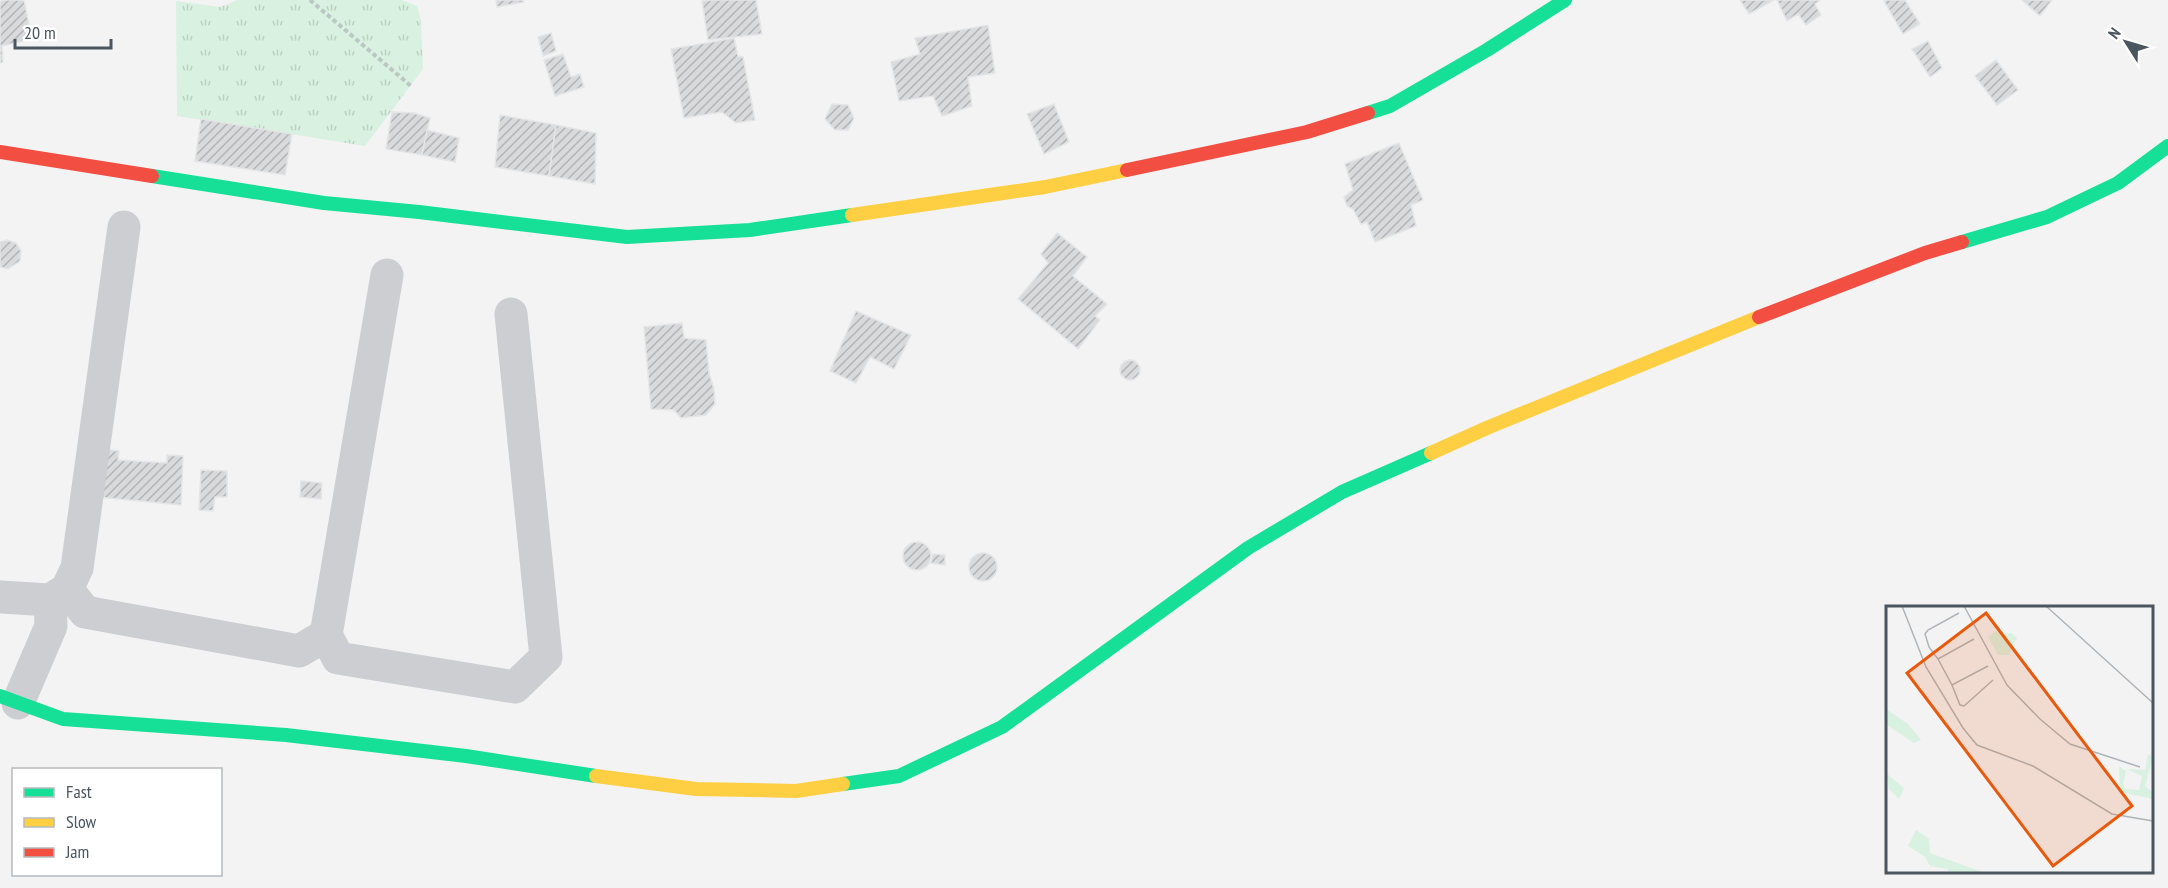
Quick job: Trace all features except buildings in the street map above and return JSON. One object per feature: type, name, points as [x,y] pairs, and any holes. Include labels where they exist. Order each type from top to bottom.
[{"type":"street","points":[[0,152],[324,203],[627,237],[750,231],[1045,187],[1307,132],[1390,106],[1487,50],[1565,0]]},
{"type":"street","points":[[124,227],[77,568],[58,595],[51,626],[9,699],[63,719],[286,735],[466,756],[570,773],[696,789],[796,792],[900,776],[1002,727],[1248,548],[1342,492],[1489,427],[1735,327],[1925,253],[2047,217],[2118,183],[2168,146]]},
{"type":"street","points":[[387,274],[326,634],[338,658],[515,687],[546,657],[511,315]]},
{"type":"street","points":[[0,597],[58,595],[85,612],[299,651],[326,634]]},
{"type":"path","points":[[310,0],[411,86]]},
{"type":"green space","points":[[237,0],[402,0],[417,6],[421,21],[423,69],[365,146],[177,116],[176,1],[220,7]]},
{"type":"traffic: fast","points":[[1368,113],[1390,106],[1487,50],[1565,0]]},
{"type":"traffic: fast","points":[[1962,242],[2047,217],[2118,183],[2168,146]]},
{"type":"traffic: fast","points":[[152,176],[324,203],[627,237],[750,230],[852,215]]},
{"type":"traffic: fast","points":[[843,784],[899,776],[1002,727],[1248,548],[1342,492],[1431,453]]},
{"type":"traffic: fast","points":[[0,696],[63,719],[286,735],[466,756],[596,776]]},
{"type":"traffic: slow","points":[[852,215],[1045,187],[1127,170]]},
{"type":"traffic: slow","points":[[1431,453],[1489,427],[1759,317]]},
{"type":"traffic: slow","points":[[596,776],[696,789],[796,791],[843,784]]},
{"type":"traffic: jam","points":[[1127,170],[1307,132],[1368,113]]},
{"type":"traffic: jam","points":[[0,152],[152,176]]},
{"type":"traffic: jam","points":[[1759,317],[1925,253],[1962,242]]}]
